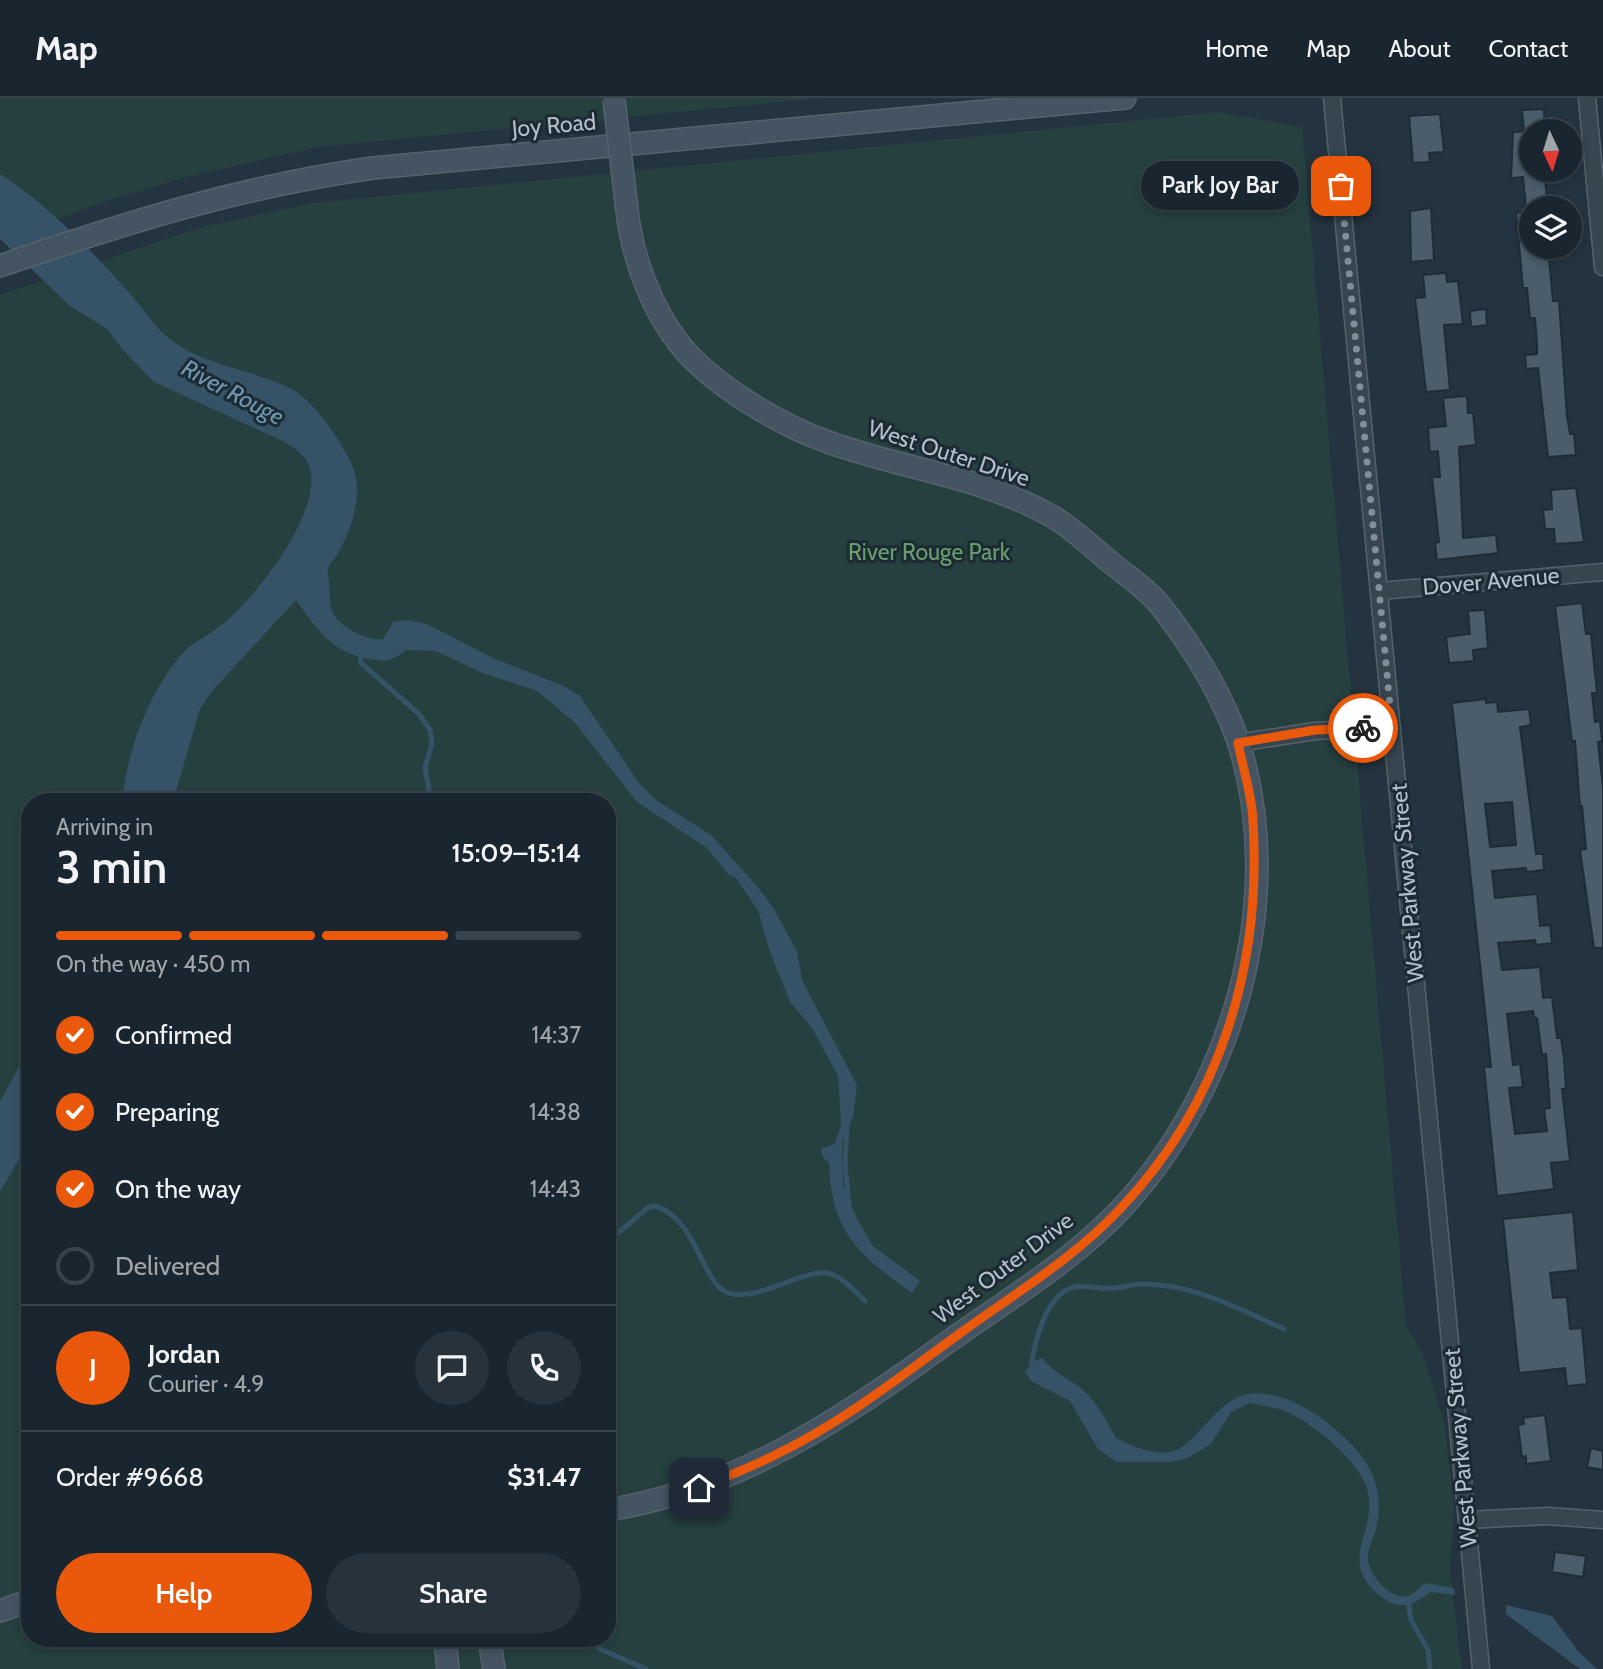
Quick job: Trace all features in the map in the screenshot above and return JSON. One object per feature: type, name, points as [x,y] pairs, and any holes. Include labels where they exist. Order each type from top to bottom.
[{"type":"main road","name":"Joy Road","points":[[7,263],[241,190],[373,168],[1125,98]]},
{"type":"main road","name":"West Outer Drive","points":[[614,99],[629,229],[647,289],[681,346],[734,392],[778,421],[830,443],[982,487],[1054,517],[1156,599],[1214,683],[1238,743],[1253,818],[1255,909],[1240,998],[1212,1074],[1173,1144],[1120,1209],[1059,1264],[853,1410],[777,1454],[699,1488],[616,1508]]},
{"type":"main road","points":[[0,1611],[21,1603]]},
{"type":"main road","points":[[446,1647],[448,1669]]},
{"type":"main road","points":[[490,1647],[494,1669]]},
{"type":"street","name":"West Parkway Street","points":[[1332,98],[1481,1669]]},
{"type":"street","points":[[1587,98],[1603,267]]},
{"type":"street","name":"Dover Avenue","points":[[1379,592],[1603,572]]},
{"type":"street","points":[[1238,743],[1315,730],[1392,727]]},
{"type":"street","points":[[1467,1520],[1548,1516],[1603,1520]]},
{"type":"green space","points":[[0,98],[822,98],[318,147],[187,177],[113,199],[0,240]]},
{"type":"green space","name":"River Rouge Park","points":[[1220,112],[1302,127],[1406,1325],[1422,1352],[1444,1422],[1454,1505],[1450,1572],[1462,1669],[0,1669],[0,295],[198,228],[313,203]]},
{"type":"water","name":"River Rouge","points":[[0,174],[36,200],[70,230],[171,340],[213,362],[288,387],[306,400],[338,439],[349,459],[357,483],[352,520],[343,544],[328,570],[331,609],[336,618],[360,635],[379,639],[383,639],[393,622],[408,620],[427,624],[493,658],[564,686],[580,696],[639,783],[656,800],[711,835],[757,886],[774,909],[797,951],[802,980],[857,1085],[853,1117],[842,1142],[843,1184],[856,1217],[873,1246],[920,1281],[912,1293],[863,1254],[851,1240],[835,1208],[829,1163],[823,1157],[821,1149],[835,1144],[841,1124],[838,1076],[812,1028],[790,1002],[769,949],[754,896],[745,882],[729,875],[707,848],[637,802],[575,723],[537,691],[480,672],[436,651],[406,650],[392,659],[383,660],[354,655],[325,637],[296,600],[213,690],[200,709],[175,793],[123,793],[141,724],[169,670],[185,651],[234,614],[268,575],[298,528],[307,504],[311,482],[308,463],[285,442],[154,382],[107,329],[70,306],[0,239]]},
{"type":"water","points":[[21,1063],[21,1156],[0,1192],[0,1101]]},
{"type":"water","points":[[1042,1358],[1090,1397],[1116,1438],[1149,1451],[1175,1451],[1182,1447],[1222,1408],[1243,1395],[1260,1393],[1278,1396],[1312,1412],[1328,1423],[1361,1455],[1376,1484],[1378,1517],[1368,1560],[1377,1580],[1394,1594],[1401,1596],[1410,1595],[1425,1583],[1454,1588],[1455,1595],[1431,1592],[1408,1604],[1396,1605],[1383,1598],[1368,1584],[1361,1571],[1359,1558],[1368,1517],[1366,1486],[1361,1475],[1343,1453],[1297,1417],[1278,1409],[1250,1403],[1231,1412],[1211,1444],[1188,1458],[1171,1462],[1116,1462],[1098,1449],[1070,1401],[1031,1381],[1025,1372],[1032,1362]]},
{"type":"water","points":[[1506,1605],[1552,1616],[1578,1651],[1597,1669],[1580,1669],[1506,1614]]},
{"type":"building","points":[[1544,109],[1544,119],[1523,119],[1522,110]]},
{"type":"building","points":[[1440,114],[1444,152],[1429,153],[1430,162],[1413,163],[1409,116]]},
{"type":"building","points":[[1513,132],[1519,132],[1519,177],[1511,178]]},
{"type":"building","points":[[1523,182],[1545,182],[1547,196],[1525,196]]},
{"type":"building","points":[[1431,208],[1434,260],[1411,262],[1410,211]]},
{"type":"building","points":[[1516,213],[1519,213],[1519,245]]},
{"type":"building","points":[[1520,259],[1549,259],[1553,301],[1559,301],[1567,416],[1570,434],[1574,434],[1576,455],[1548,457],[1538,368],[1526,369],[1525,355],[1537,354],[1537,344],[1535,318],[1530,318],[1527,288],[1523,288]]},
{"type":"building","points":[[1446,273],[1447,282],[1458,281],[1463,324],[1444,325],[1450,390],[1426,392],[1415,298],[1425,297],[1423,275]]},
{"type":"building","points":[[1486,309],[1487,325],[1471,327],[1470,311]]},
{"type":"building","points":[[1467,396],[1468,413],[1473,413],[1476,445],[1459,447],[1463,538],[1496,535],[1498,553],[1437,560],[1435,543],[1439,542],[1432,477],[1440,477],[1438,451],[1430,452],[1428,428],[1446,426],[1443,398]]},
{"type":"building","points":[[1576,488],[1584,542],[1555,544],[1554,529],[1545,529],[1543,510],[1552,509],[1551,490]]},
{"type":"building","points":[[1582,603],[1586,634],[1591,634],[1597,693],[1592,693],[1595,722],[1600,721],[1602,741],[1598,742],[1603,788],[1603,948],[1594,948],[1580,850],[1586,849],[1582,806],[1555,606]]},
{"type":"building","points":[[1485,610],[1488,648],[1473,650],[1474,661],[1449,663],[1446,637],[1470,634],[1468,611]]},
{"type":"building","points":[[1486,699],[1486,703],[1497,702],[1498,712],[1529,709],[1531,725],[1520,727],[1536,854],[1543,854],[1544,870],[1526,872],[1526,868],[1492,871],[1495,898],[1537,894],[1540,926],[1550,925],[1552,943],[1536,945],[1535,940],[1498,943],[1502,970],[1540,967],[1543,998],[1552,997],[1557,1038],[1561,1038],[1564,1058],[1566,1089],[1562,1089],[1570,1161],[1551,1163],[1554,1189],[1497,1196],[1484,1067],[1491,1067],[1452,703]],"holes":[[[1512,802],[1516,845],[1490,847],[1485,804]],[[1533,1011],[1534,1018],[1537,1018],[1542,1055],[1546,1054],[1550,1108],[1544,1109],[1547,1131],[1515,1134],[1509,1088],[1523,1087],[1520,1064],[1513,1065],[1507,1014]]]},
{"type":"building","points":[[1573,1212],[1578,1270],[1550,1273],[1553,1298],[1567,1297],[1570,1329],[1582,1328],[1587,1384],[1567,1386],[1565,1368],[1519,1373],[1503,1219]]},
{"type":"building","points":[[1545,1415],[1551,1461],[1526,1464],[1526,1456],[1522,1457],[1518,1425],[1524,1424],[1523,1418]]},
{"type":"building","points":[[1591,1448],[1603,1451],[1603,1470],[1587,1467]]},
{"type":"building","points":[[1555,1552],[1586,1556],[1583,1577],[1552,1572]]},
{"type":"waterway","points":[[360,651],[361,663],[419,714],[430,730],[432,744],[425,767],[429,793]]},
{"type":"waterway","points":[[736,873],[758,906]]},
{"type":"waterway","points":[[847,1126],[845,1165],[849,1203]]},
{"type":"waterway","points":[[616,1234],[649,1207],[655,1206],[680,1223],[710,1275],[726,1292],[738,1295],[751,1293],[821,1273],[840,1279],[865,1301]]},
{"type":"waterway","points":[[1031,1368],[1038,1334],[1048,1310],[1055,1299],[1074,1287],[1115,1288],[1143,1284],[1180,1288],[1215,1299],[1284,1329]]},
{"type":"waterway","points":[[1408,1600],[1411,1620],[1428,1650],[1430,1669]]},
{"type":"waterway","points":[[598,1647],[646,1669]]},
{"type":"way so far","points":[[1341,186],[1392,727],[1363,728]]},
{"type":"place","name":"Park Joy Bar","points":[[1341,186]]},
{"type":"route","points":[[699,1488],[777,1454],[853,1410],[1059,1264],[1120,1209],[1173,1144],[1212,1074],[1240,998],[1255,909],[1253,818],[1238,743],[1315,730],[1363,728]]}]
